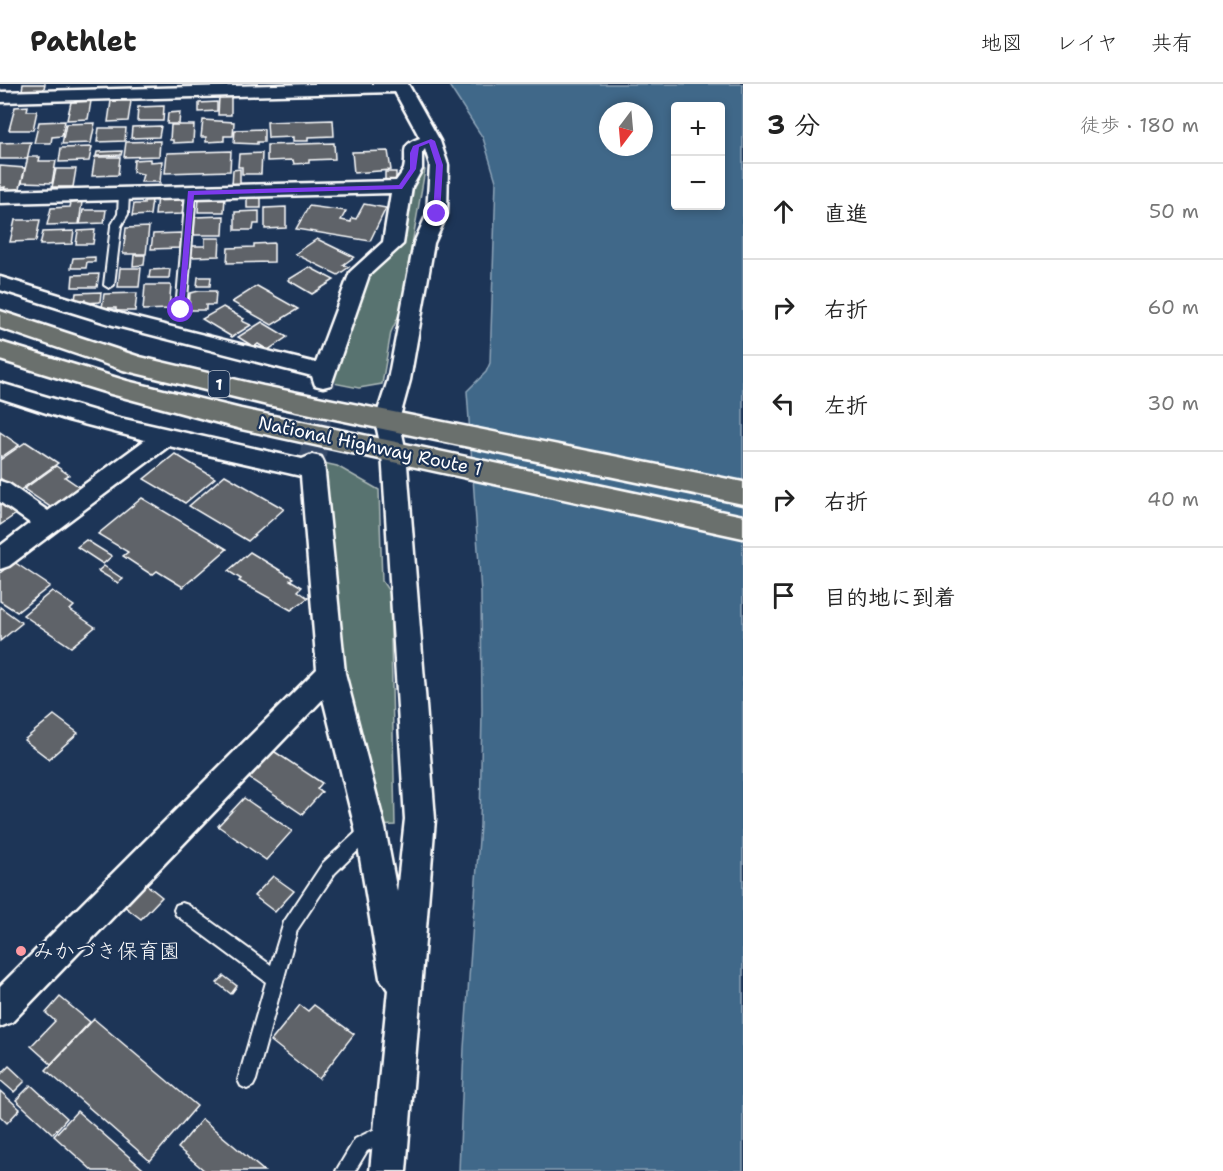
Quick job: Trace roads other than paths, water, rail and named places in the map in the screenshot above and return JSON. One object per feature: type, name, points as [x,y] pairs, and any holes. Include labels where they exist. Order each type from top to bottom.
[{"type":"highway","name":"National Highway Route 1","points":[[0,319],[133,364],[263,395],[743,493]]},
{"type":"highway","name":"National Highway Route 1","points":[[0,351],[121,388],[241,419],[743,527]]},
{"type":"street","points":[[0,97],[400,86],[431,141],[440,165],[437,214],[424,243],[399,381],[387,420],[394,452],[420,819],[388,1171]]},
{"type":"street","points":[[0,283],[67,307],[323,376],[360,272],[393,244],[402,187],[413,169],[413,153],[416,146],[431,141]]},
{"type":"street","points":[[0,196],[402,187]]},
{"type":"street","points":[[0,390],[47,407],[164,438],[312,467],[331,673],[370,828],[403,1015]]},
{"type":"street","points":[[0,560],[164,438]]},
{"type":"street","points":[[0,490],[48,524]]},
{"type":"street","points":[[0,1010],[331,673]]},
{"type":"lane","points":[[181,310],[191,193]]},
{"type":"lane","points":[[109,285],[116,226],[123,214],[124,194]]},
{"type":"lane","points":[[247,1080],[290,927],[329,868],[370,828]]},
{"type":"lane","points":[[182,910],[276,979]]},
{"type":"lane","points":[[345,1171],[361,1146],[392,1130]]},
{"type":"water","points":[[448,84],[743,84],[743,1171],[459,1171],[464,1048],[480,825],[482,710],[481,593],[467,391],[486,372],[490,363],[496,181],[483,138]]},
{"type":"tunnel","points":[[312,463],[323,380]]},
{"type":"place","name":"みかづき保育園","points":[[21,951]]}]
